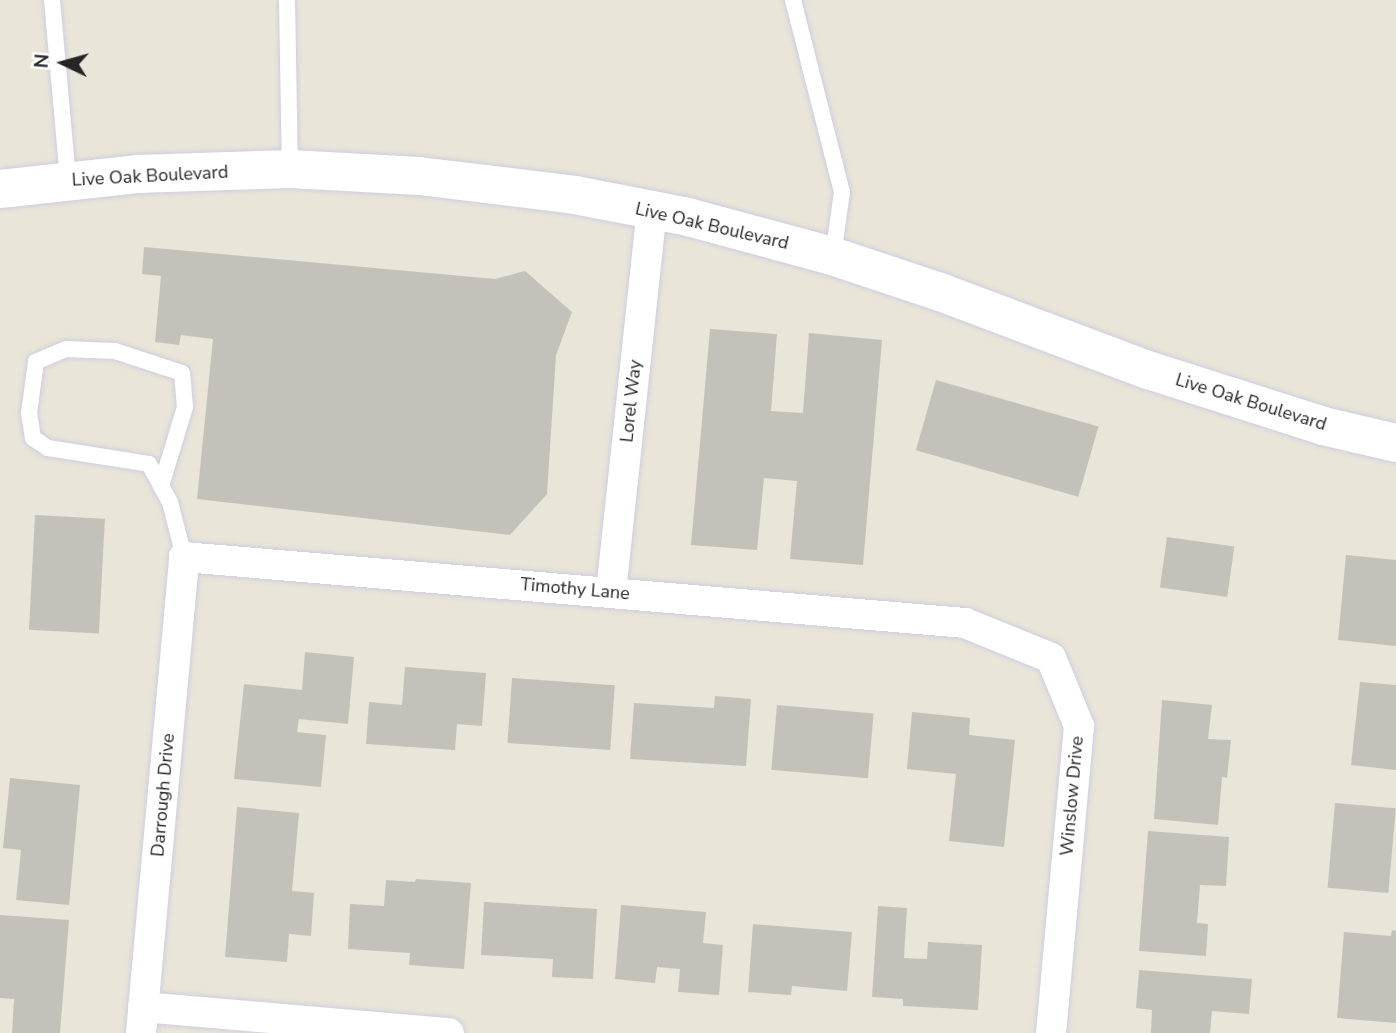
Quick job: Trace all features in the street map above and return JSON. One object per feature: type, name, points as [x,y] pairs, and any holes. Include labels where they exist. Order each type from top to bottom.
[{"type":"main road","name":"Live Oak Boulevard","points":[[0,188],[137,174],[290,169],[395,174],[502,184],[652,210],[833,256],[940,292],[1172,378],[1323,426],[1396,443]]},
{"type":"street","name":"Lorel Way","points":[[611,593],[652,210]]},
{"type":"street","name":"Timothy Lane","points":[[184,557],[965,623]]},
{"type":"street","name":"Darrough Drive","points":[[142,1020],[184,557]]},
{"type":"street","name":"Winslow Drive","points":[[965,623],[1051,658],[1079,726],[1051,1033]]},
{"type":"street","points":[[142,1020],[449,1033]]},
{"type":"lane","points":[[52,0],[68,180]]},
{"type":"lane","points":[[287,0],[290,169]]},
{"type":"lane","points":[[796,3],[842,192],[833,256]]},
{"type":"lane","points":[[161,486],[185,407],[183,373],[115,351],[66,349],[36,362],[29,413],[33,438],[48,448],[149,464],[161,486],[170,502],[184,557]]},
{"type":"building","points":[[144,247],[495,279],[525,271],[572,312],[556,355],[547,494],[510,535],[197,499],[213,339],[181,335],[179,345],[155,342],[161,276],[142,274]]},
{"type":"building","points":[[710,329],[777,334],[771,411],[803,413],[809,333],[882,340],[863,565],[790,559],[797,481],[764,478],[757,550],[691,545]]},
{"type":"building","points":[[936,380],[1098,427],[1078,497],[916,450]]},
{"type":"building","points":[[35,515],[105,519],[99,634],[29,630]]},
{"type":"building","points":[[1167,537],[1234,546],[1227,597],[1160,588]]},
{"type":"building","points":[[1346,555],[1396,560],[1396,646],[1338,640]]},
{"type":"building","points":[[305,652],[354,657],[348,724],[299,719],[297,732],[326,735],[321,787],[234,779],[244,684],[302,690]]},
{"type":"building","points":[[405,667],[486,673],[482,726],[457,724],[455,750],[366,744],[369,702],[402,705]]},
{"type":"building","points":[[512,678],[615,685],[610,750],[507,743]]},
{"type":"building","points":[[1360,682],[1396,685],[1396,770],[1351,765]]},
{"type":"building","points":[[715,696],[751,699],[746,766],[630,759],[634,703],[714,708]]},
{"type":"building","points":[[1162,700],[1212,705],[1208,739],[1231,740],[1227,778],[1222,777],[1218,825],[1154,819]]},
{"type":"building","points":[[777,705],[874,713],[868,778],[771,770]]},
{"type":"building","points":[[912,712],[970,718],[969,735],[1015,740],[1004,847],[949,841],[956,774],[907,769]]},
{"type":"building","points":[[10,778],[80,785],[69,905],[16,900],[21,850],[3,848]]},
{"type":"building","points":[[1335,803],[1396,808],[1388,893],[1328,888]]},
{"type":"building","points":[[237,807],[299,813],[292,891],[314,893],[311,936],[289,934],[287,962],[225,957]]},
{"type":"building","points":[[1148,831],[1229,837],[1226,886],[1200,885],[1197,923],[1208,924],[1206,956],[1139,951]]},
{"type":"building","points":[[416,879],[471,883],[464,969],[409,965],[410,953],[348,949],[350,904],[384,906],[386,880],[415,882]]},
{"type":"building","points":[[484,902],[597,909],[593,979],[552,977],[553,959],[481,955]]},
{"type":"building","points":[[621,905],[706,912],[703,943],[723,945],[719,995],[678,992],[680,969],[657,967],[655,983],[615,979]]},
{"type":"building","points":[[878,906],[907,908],[904,958],[927,959],[928,942],[982,945],[978,1010],[903,1006],[903,999],[872,997]]},
{"type":"building","points":[[0,915],[69,920],[60,1033],[12,1033],[14,999],[0,998]]},
{"type":"building","points":[[753,924],[852,932],[847,991],[792,986],[791,995],[748,992]]},
{"type":"building","points":[[1392,930],[1396,931],[1396,1023],[1337,1018],[1344,932],[1391,936]]},
{"type":"building","points":[[1139,970],[1252,979],[1249,1014],[1212,1011],[1210,1033],[1151,1033],[1152,1010],[1136,1008]]}]
